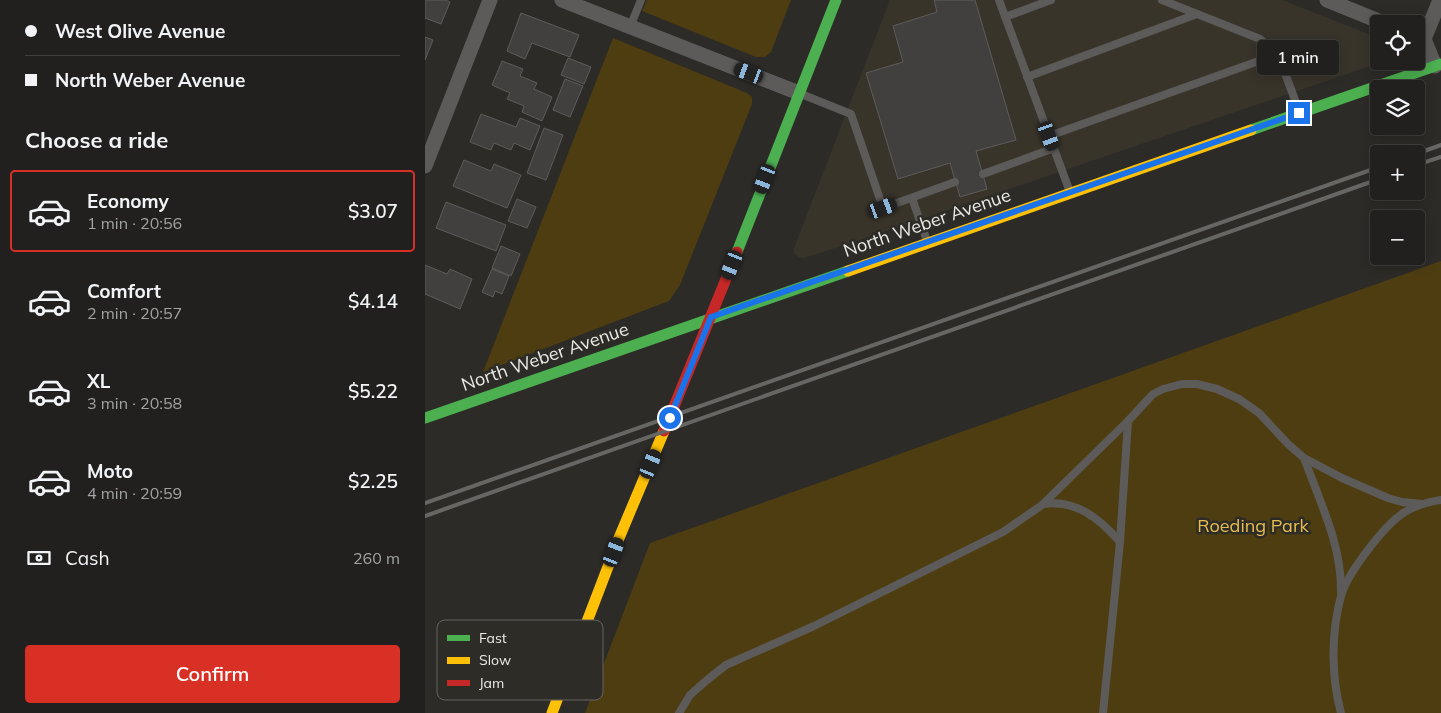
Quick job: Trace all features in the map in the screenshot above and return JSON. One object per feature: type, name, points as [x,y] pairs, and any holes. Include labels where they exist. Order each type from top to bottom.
[{"type":"street","points":[[425,166],[490,0]]},
{"type":"street","points":[[563,0],[799,93]]},
{"type":"street","points":[[588,620],[619,538],[711,317],[836,0]]},
{"type":"street","points":[[1327,0],[1370,17]]},
{"type":"street","points":[[1425,28],[1440,0]]},
{"type":"street","points":[[1425,46],[1438,65]]},
{"type":"street","name":"North Weber Avenue","points":[[425,418],[1438,65]]},
{"type":"street","points":[[552,713],[557,700]]},
{"type":"lane","points":[[631,28],[641,0]]},
{"type":"lane","points":[[999,0],[1070,192]]},
{"type":"lane","points":[[1005,16],[1051,0]]},
{"type":"lane","points":[[1161,0],[1260,39],[1278,54],[1299,113]]},
{"type":"lane","points":[[1027,77],[1197,14]]},
{"type":"lane","points":[[1049,136],[1278,54]]},
{"type":"lane","points":[[799,93],[851,114],[883,208],[955,182]]},
{"type":"lane","points":[[983,174],[1054,148]]},
{"type":"lane","points":[[912,198],[928,242]]},
{"type":"lane","points":[[679,713],[690,695],[726,665],[772,646],[1003,532],[1042,505],[1128,422],[1153,394],[1163,389],[1182,384],[1197,384],[1217,389],[1259,413],[1304,458],[1342,478],[1388,498],[1402,502],[1422,504]]},
{"type":"lane","points":[[1103,713],[1128,422]]},
{"type":"lane","points":[[1304,458],[1339,555],[1342,573],[1333,661],[1341,713]]},
{"type":"lane","points":[[1341,594],[1369,548],[1385,529],[1402,514],[1422,504],[1441,500]]},
{"type":"lane","points":[[1042,505],[1065,504],[1092,515],[1119,542]]},
{"type":"shaded area","points":[[890,0],[1282,0],[1370,34],[1370,66],[804,258],[800,258],[794,253],[794,248]]},
{"type":"green space","points":[[647,0],[791,0],[771,52],[765,57],[756,57],[642,11]]},
{"type":"green space","points":[[613,38],[747,93],[752,97],[752,104],[680,285],[669,301],[483,372]]},
{"type":"green space","name":"Roeding Park","points":[[1441,261],[1441,713],[585,713],[590,700],[603,700],[603,666],[650,543]]},
{"type":"building","points":[[425,0],[445,0],[450,2],[441,24],[425,18]]},
{"type":"building","points":[[934,0],[975,0],[1016,140],[976,151],[987,189],[960,197],[950,163],[898,179],[866,73],[903,62],[893,26],[937,12]]},
{"type":"building","points":[[521,13],[579,35],[570,57],[532,43],[525,59],[507,51]]},
{"type":"building","points":[[425,37],[433,40],[425,60]]},
{"type":"building","points":[[568,58],[591,67],[584,84],[561,75]]},
{"type":"building","points":[[502,61],[523,69],[520,76],[537,83],[534,89],[552,97],[542,121],[522,112],[524,106],[507,99],[510,93],[492,85]]},
{"type":"building","points":[[565,79],[583,86],[570,117],[553,110]]},
{"type":"building","points":[[481,114],[516,127],[520,118],[540,126],[530,150],[514,143],[511,150],[494,143],[491,150],[470,142]]},
{"type":"building","points":[[544,128],[563,135],[546,180],[527,173]]},
{"type":"building","points":[[464,160],[491,171],[494,164],[521,175],[507,208],[453,186]]},
{"type":"building","points":[[517,199],[536,207],[527,228],[508,221]]},
{"type":"building","points":[[446,202],[506,225],[496,251],[436,228]]},
{"type":"building","points":[[501,246],[520,254],[511,276],[492,268]]},
{"type":"building","points":[[425,265],[447,274],[450,269],[472,279],[460,309],[425,294]]},
{"type":"building","points":[[492,269],[509,276],[502,294],[495,291],[493,297],[482,292]]},
{"type":"railway","points":[[1425,151],[1441,145]]},
{"type":"railway","points":[[1425,162],[1441,157]]},
{"type":"railway","points":[[425,503],[1370,170]]},
{"type":"railway","points":[[425,516],[1370,182]]},
{"type":"traffic: fast","points":[[737,252],[836,0]]},
{"type":"traffic: fast","points":[[1251,130],[1441,64]]},
{"type":"traffic: fast","points":[[425,418],[848,271]]},
{"type":"traffic: slow","points":[[848,271],[1251,130]]},
{"type":"traffic: slow","points":[[588,620],[619,538],[664,431]]},
{"type":"traffic: slow","points":[[552,713],[557,700]]},
{"type":"traffic: jam","points":[[664,431],[737,252]]},
{"type":"route","points":[[670,418],[711,317],[1299,113]]}]
